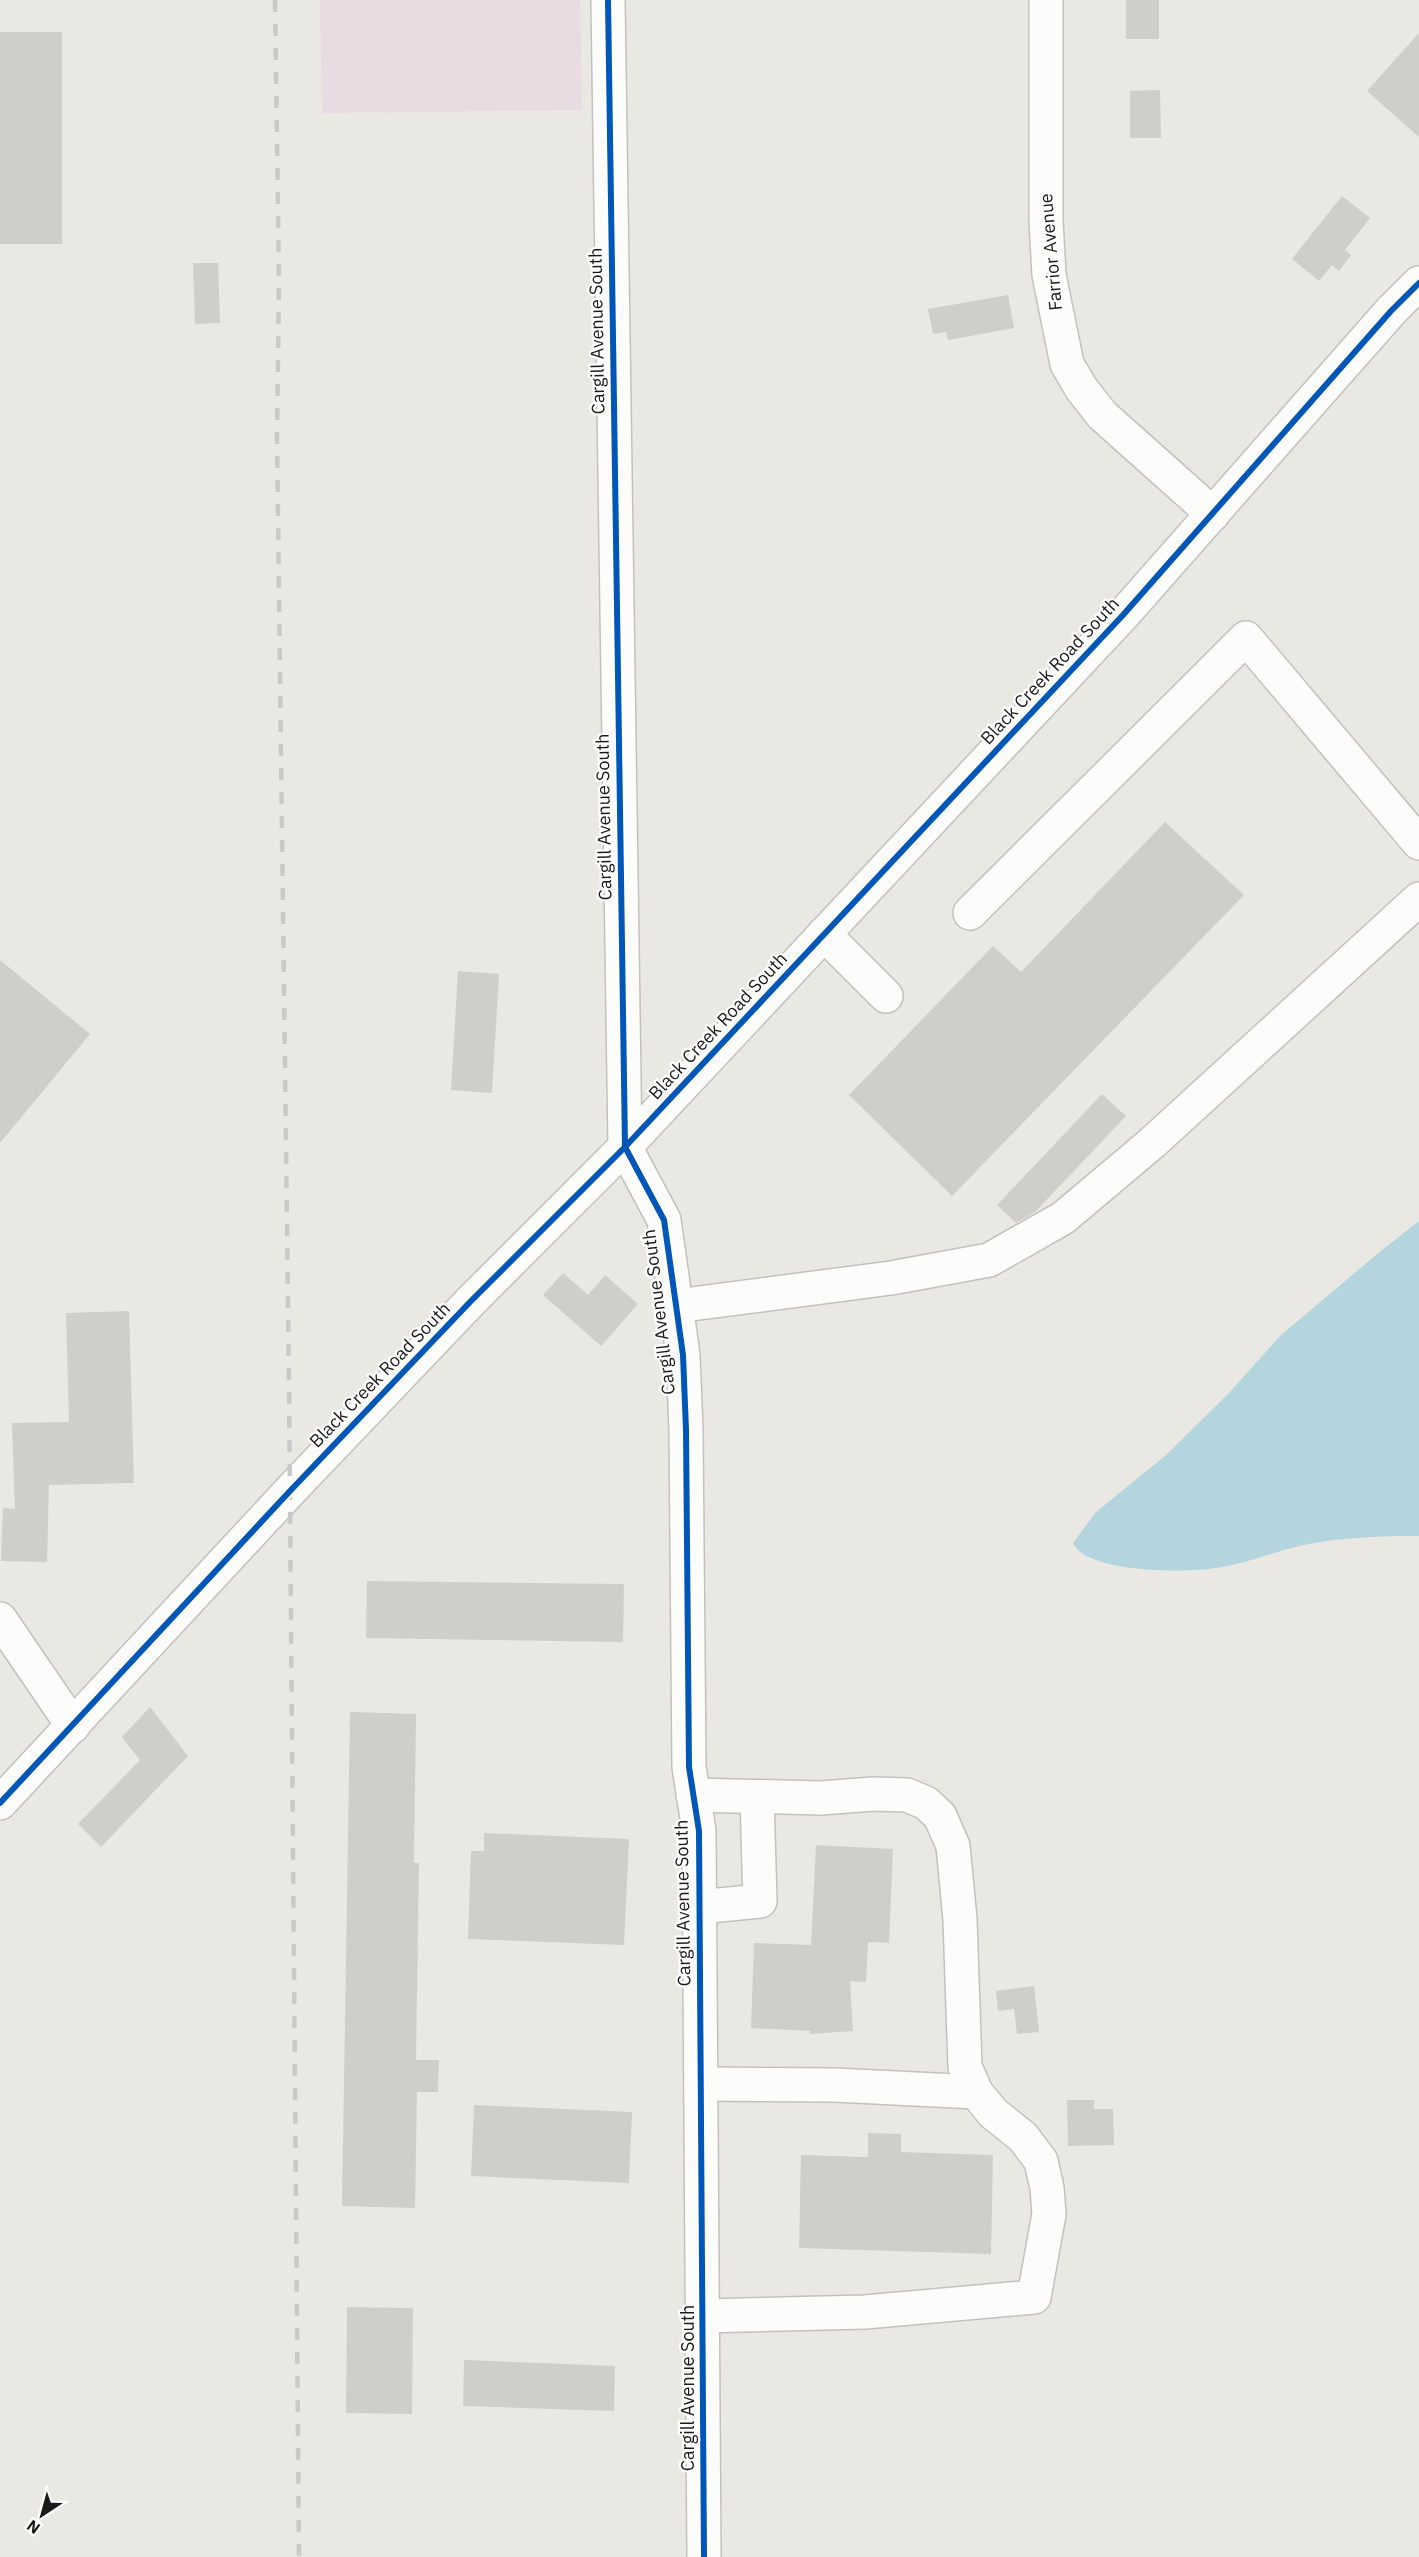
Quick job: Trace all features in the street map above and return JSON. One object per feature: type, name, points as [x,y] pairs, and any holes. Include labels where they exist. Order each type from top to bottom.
[{"type":"street","name":"Cargill Avenue South","points":[[608,0],[625,1147],[664,1220],[683,1355],[686,1430],[689,1767],[699,1831],[704,2557]]},
{"type":"street","name":"Farrior Avenue","points":[[1046,0],[1046,220],[1049,275],[1067,364],[1081,388],[1102,415],[1213,514]]},
{"type":"street","name":"Black Creek Road South","points":[[0,1803],[290,1491],[470,1302],[625,1147],[1123,615],[1390,311],[1419,283]]},
{"type":"street","points":[[970,912],[1246,638],[1419,843]]},
{"type":"street","points":[[676,1306],[891,1278],[989,1260],[1063,1218],[1152,1143],[1419,899]]},
{"type":"street","points":[[824,934],[886,996]]},
{"type":"street","points":[[0,1619],[73,1726]]},
{"type":"street","points":[[693,1795],[821,1798],[873,1794],[907,1795],[926,1803],[940,1816],[953,1846],[960,1919],[965,2067],[976,2092],[993,2113],[1023,2137],[1041,2161],[1047,2188],[1049,2214],[1034,2297],[865,2312],[702,2316]]},
{"type":"street","points":[[699,1907],[760,1901],[757,1797]]},
{"type":"street","points":[[701,2084],[835,2085],[976,2092]]},
{"type":"shaded area","points":[[320,0],[580,0],[582,110],[322,113]]},
{"type":"water","points":[[1419,1221],[1419,1536],[1364,1537],[1323,1542],[1228,1566],[1202,1570],[1138,1569],[1096,1560],[1081,1553],[1073,1543],[1096,1512],[1165,1456],[1230,1392],[1280,1336]]},
{"type":"building","points":[[1126,0],[1159,0],[1159,39],[1126,39]]},
{"type":"building","points":[[0,32],[62,32],[62,244],[0,244]]},
{"type":"building","points":[[1419,33],[1419,137],[1367,91]]},
{"type":"building","points":[[1160,90],[1161,138],[1130,138],[1130,91]]},
{"type":"building","points":[[1342,196],[1370,218],[1345,250],[1351,255],[1339,271],[1332,265],[1319,281],[1292,259]]},
{"type":"building","points":[[193,263],[218,263],[220,323],[195,324]]},
{"type":"building","points":[[1008,295],[1014,328],[948,340],[946,332],[933,334],[928,309]]},
{"type":"building","points":[[1165,822],[1244,895],[952,1196],[849,1095],[993,946],[1021,972]]},
{"type":"building","points":[[0,960],[90,1034],[0,1143]]},
{"type":"building","points":[[458,971],[499,974],[492,1093],[451,1090]]},
{"type":"building","points":[[1102,1094],[1126,1116],[1035,1212],[1016,1223],[997,1205]]},
{"type":"building","points":[[563,1273],[588,1295],[605,1275],[638,1304],[601,1346],[543,1295]]},
{"type":"building","points":[[129,1311],[134,1483],[49,1485],[47,1562],[1,1561],[3,1508],[15,1509],[12,1423],[69,1422],[66,1313]]},
{"type":"building","points":[[367,1581],[624,1584],[623,1642],[366,1638]]},
{"type":"building","points":[[150,1707],[188,1756],[101,1847],[78,1824],[140,1760],[122,1737]]},
{"type":"building","points":[[350,1712],[416,1714],[414,1863],[419,1863],[416,2060],[439,2060],[438,2092],[417,2092],[415,2208],[342,2206]]},
{"type":"building","points":[[484,1833],[629,1839],[624,1945],[468,1939],[471,1851],[484,1851]]},
{"type":"building","points":[[816,1845],[893,1849],[889,1943],[868,1942],[866,1982],[850,1981],[853,2031],[810,2034],[810,2031],[751,2028],[754,1943],[811,1945]]},
{"type":"building","points":[[1034,1986],[1039,2032],[1017,2034],[1014,2009],[998,2011],[996,1991]]},
{"type":"building","points":[[1067,2100],[1094,2100],[1094,2109],[1113,2109],[1114,2145],[1068,2146]]},
{"type":"building","points":[[474,2105],[632,2112],[629,2183],[471,2176]]},
{"type":"building","points":[[868,2133],[901,2134],[901,2152],[993,2155],[991,2254],[799,2248],[801,2155],[868,2157]]},
{"type":"building","points":[[347,2307],[413,2308],[412,2414],[346,2413]]},
{"type":"building","points":[[464,2360],[615,2366],[614,2411],[463,2406]]},
{"type":"railway","points":[[275,0],[279,281],[277,436],[289,1382],[299,2557]]},
{"type":"cycle path","points":[[608,0],[625,1147],[664,1220],[683,1355],[686,1430],[689,1767],[699,1831],[704,2557]]},
{"type":"cycle path","points":[[0,1803],[290,1491],[470,1302],[625,1147],[1123,615],[1391,311],[1419,283]]}]
